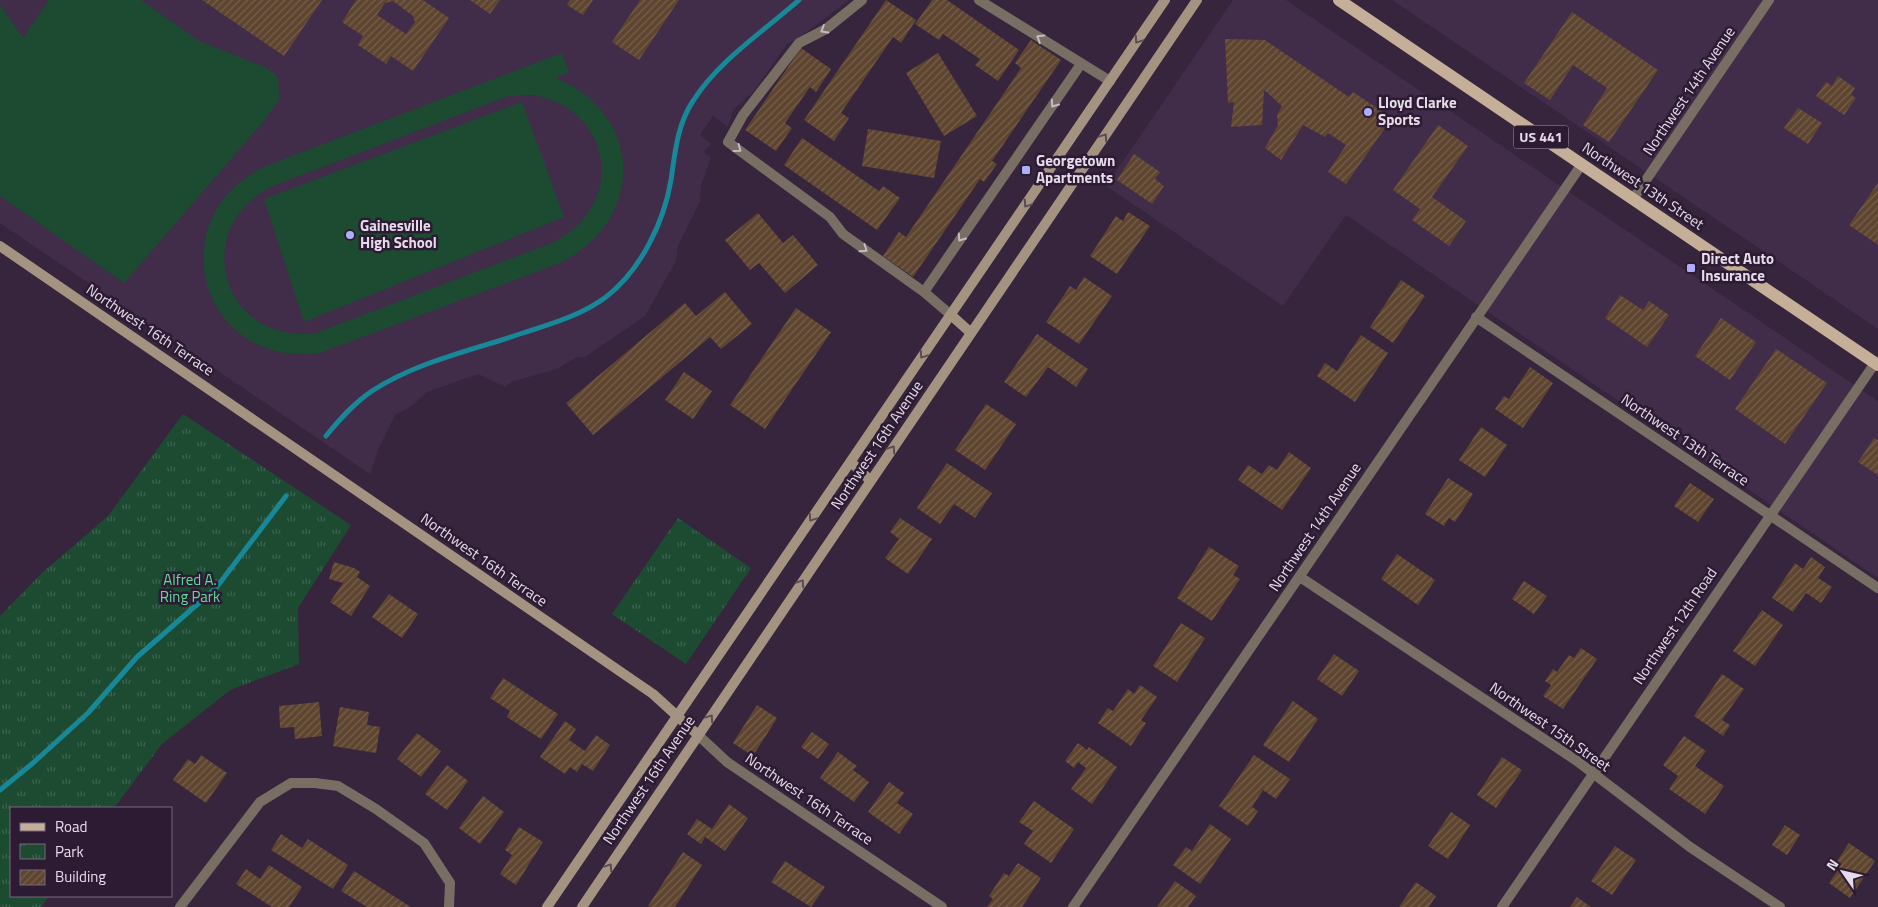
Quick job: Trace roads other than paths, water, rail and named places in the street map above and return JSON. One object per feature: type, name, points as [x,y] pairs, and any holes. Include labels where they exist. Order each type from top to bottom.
[{"type":"main road","name":"Northwest 16th Avenue","points":[[546,907],[1165,0]]},
{"type":"main road","name":"Northwest 16th Avenue","points":[[582,907],[1197,0]]},
{"type":"main road","name":"Northwest 13th Street","points":[[1339,0],[1876,364]]},
{"type":"main road","name":"Northwest 16th Terrace","points":[[0,246],[653,694],[698,735]]},
{"type":"main road","points":[[951,315],[971,334]]},
{"type":"main road","points":[[851,462],[871,481]]},
{"type":"street","points":[[862,0],[826,29],[799,43],[743,115],[728,142],[830,217],[843,234],[924,292],[951,315]]},
{"type":"street","points":[[979,0],[1110,81]]},
{"type":"street","name":"Northwest 14th Avenue","points":[[1633,199],[1769,0]]},
{"type":"street","points":[[924,292],[1081,64]]},
{"type":"street","name":"Northwest 14th Avenue","points":[[1073,907],[1582,164]]},
{"type":"street","name":"Northwest 13th Terrace","points":[[1476,317],[1878,588]]},
{"type":"street","name":"Northwest 12th Road","points":[[1502,907],[1769,514],[1876,364]]},
{"type":"street","name":"Northwest 15th Street","points":[[1300,576],[1593,773],[1690,847],[1780,907]]},
{"type":"street","name":"Northwest 16th Terrace","points":[[698,735],[727,762],[942,907]]},
{"type":"street","points":[[180,907],[260,802],[291,783],[338,786],[376,809],[424,843],[450,883],[449,907]]},
{"type":"waterway","points":[[326,436],[359,401],[389,381],[426,364],[566,318],[597,303],[619,286],[640,259],[657,228],[668,196],[680,129],[693,101],[715,72],[728,59],[799,0]]},
{"type":"waterway","points":[[0,790],[88,713],[137,657],[216,588],[286,496]]},
{"type":"place","name":"Lloyd Clarke Sports","points":[[1368,112]]},
{"type":"place","name":"Georgetown Apartments","points":[[1026,170]]},
{"type":"place","name":"Gainesville High School","points":[[350,235]]},
{"type":"place","name":"Direct Auto Insurance","points":[[1691,268]]},
{"type":"park label","name":"Alfred A. Ring Park","points":[[190,588]]}]
